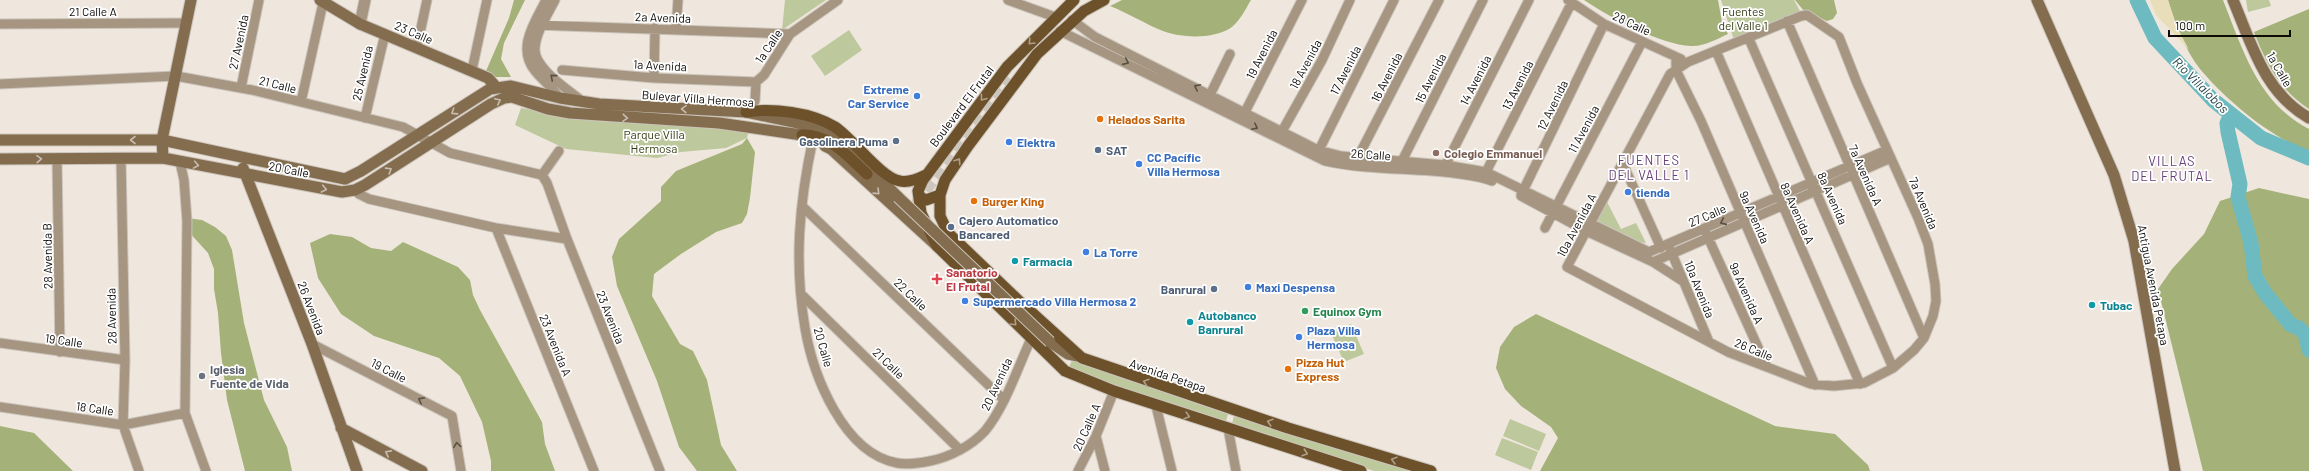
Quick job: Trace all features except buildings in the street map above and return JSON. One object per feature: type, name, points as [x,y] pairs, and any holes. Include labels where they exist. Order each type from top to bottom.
[{"type":"main road","points":[[163,158],[162,140],[191,0]]},
{"type":"main road","name":"Boulevard El Frutal","points":[[918,191],[926,175],[1007,67],[1055,17],[1074,0]]},
{"type":"main road","points":[[1084,11],[1084,5],[1090,0]]},
{"type":"main road","points":[[1008,77],[1037,54],[1072,20],[1084,11],[1104,0]]},
{"type":"main road","name":"Antigua Avenida Petapa","points":[[2037,0],[2114,175],[2134,241],[2175,471]]},
{"type":"main road","name":"1a Calle","points":[[2234,0],[2256,56],[2272,86],[2289,105],[2309,118]]},
{"type":"main road","name":"23 Calle","points":[[322,1],[360,24],[472,70],[492,80],[496,87]]},
{"type":"main road","points":[[930,234],[934,226],[944,224],[939,210],[940,195],[945,180],[968,146],[1037,54]]},
{"type":"main road","name":"Bulevar Villa Hermosa","points":[[496,87],[511,86],[583,102],[748,112],[814,126],[842,141],[1050,342],[1068,354],[1078,356]]},
{"type":"main road","points":[[420,134],[496,87]]},
{"type":"main road","name":"Bulevar Villa Hermosa","points":[[355,190],[431,144],[491,104],[508,97],[570,113],[719,123],[802,135],[831,149],[937,246]]},
{"type":"main road","points":[[748,112],[756,110],[783,113],[821,121],[848,137],[884,173],[894,180],[907,181],[926,175]]},
{"type":"main road","name":"20 Calle","points":[[0,140],[162,140],[335,178],[350,178],[420,134]]},
{"type":"main road","points":[[802,135],[813,135],[828,140],[867,174]]},
{"type":"main road","points":[[0,147],[12,140]]},
{"type":"main road","name":"26 Avenida","points":[[239,156],[312,344],[357,471]]},
{"type":"main road","name":"20 Calle","points":[[0,159],[163,158],[335,191],[355,190]]},
{"type":"main road","points":[[918,191],[920,197],[926,200],[940,195]]},
{"type":"main road","points":[[918,191],[921,213],[937,246],[1030,339],[1065,371],[1156,406],[1361,471]]},
{"type":"main road","name":"Avenida Petapa","points":[[944,224],[953,238],[1023,305],[1072,347],[1078,356],[1233,410],[1431,471]]},
{"type":"main road","points":[[1228,428],[1233,410]]},
{"type":"main road","points":[[341,428],[422,471]]},
{"type":"street","name":"27 Avenida","points":[[241,88],[259,0]]},
{"type":"street","points":[[360,24],[365,0]]},
{"type":"street","points":[[417,47],[427,0]]},
{"type":"street","points":[[472,70],[487,0]]},
{"type":"street","points":[[546,0],[536,43],[537,58],[548,73],[583,102]]},
{"type":"street","points":[[555,0],[539,25],[528,36],[526,47],[530,62],[560,98]]},
{"type":"street","points":[[676,29],[678,0]]},
{"type":"street","name":"1a Calle","points":[[755,101],[756,82],[764,75],[790,34],[838,0]]},
{"type":"street","points":[[1008,0],[1055,17]]},
{"type":"street","name":"19 Avenida","points":[[1243,116],[1302,0]]},
{"type":"street","name":"18 Avenida","points":[[1280,135],[1322,60],[1350,0]]},
{"type":"street","name":"17 Avenida","points":[[1317,153],[1394,0]]},
{"type":"street","name":"16 Avenida","points":[[1356,161],[1439,0]]},
{"type":"street","name":"15 Avenida","points":[[1400,165],[1483,0]]},
{"type":"street","name":"14 Avenida","points":[[1444,168],[1529,0]]},
{"type":"street","points":[[301,102],[322,1]]},
{"type":"street","name":"28 Calle","points":[[1570,1],[1604,24],[1676,58],[1688,62]]},
{"type":"street","name":"13 Avenida","points":[[1485,175],[1570,1]]},
{"type":"street","name":"7a Avenida","points":[[1787,21],[1807,15],[1837,34],[1857,83],[1918,218],[1931,261],[1936,301],[1933,316],[1924,338]]},
{"type":"street","name":"26 Calle","points":[[1072,20],[1095,37],[1243,116],[1317,153],[1330,154],[1356,161],[1444,168],[1485,175],[1653,262],[1684,282]]},
{"type":"street","points":[[1676,70],[1688,62],[1749,39],[1787,21]]},
{"type":"street","name":"7a Avenida A","points":[[1787,21],[1850,170],[1924,338]]},
{"type":"street","name":"21 Calle A","points":[[0,24],[186,23]]},
{"type":"street","name":"12 Avenida","points":[[1522,193],[1604,24]]},
{"type":"street","name":"2a Avenida","points":[[539,25],[790,34]]},
{"type":"street","points":[[654,78],[656,28]]},
{"type":"street","name":"26 Calle","points":[[1060,31],[1209,98]]},
{"type":"street","name":"25 Avenida","points":[[365,118],[385,34]]},
{"type":"street","name":"8a Avenida","points":[[1749,39],[1894,368]]},
{"type":"street","name":"11 Avenida","points":[[1545,228],[1642,42]]},
{"type":"street","name":"8a Avenida A","points":[[1716,51],[1860,384]]},
{"type":"street","points":[[1209,98],[1230,54]]},
{"type":"street","name":"9a Avenida","points":[[1676,58],[1676,70],[1701,121],[1742,218],[1805,357],[1815,385]]},
{"type":"street","name":"1a Avenida","points":[[562,70],[654,78],[756,82]]},
{"type":"street","name":"10a Avenida A","points":[[1575,272],[1567,267],[1666,81],[1676,70]]},
{"type":"street","name":"21 Calle","points":[[0,84],[176,76],[241,88],[403,127],[420,134],[431,144],[457,155],[540,174]]},
{"type":"street","name":"20 Calle","points":[[813,139],[802,206],[798,247],[805,329],[822,387],[835,412],[855,439],[881,456],[897,463],[918,463],[939,459],[960,450]]},
{"type":"street","points":[[540,174],[559,151]]},
{"type":"street","name":"27 Calle","points":[[1646,252],[1707,233],[1889,154]]},
{"type":"street","name":"28 Avenida B","points":[[57,159],[60,352]]},
{"type":"street","name":"28 Avenida","points":[[121,159],[125,360],[123,425],[139,471]]},
{"type":"street","points":[[180,162],[184,180],[187,221],[185,413],[206,471]]},
{"type":"street","name":"10a Avenida","points":[[1622,164],[1665,247],[1672,254],[1709,342]]},
{"type":"street","name":"23 Avenida","points":[[540,174],[547,182],[567,239],[660,471]]},
{"type":"street","points":[[355,190],[358,194],[369,200],[496,228],[567,239]]},
{"type":"street","name":"22 Calle","points":[[802,206],[1003,399]]},
{"type":"street","name":"23 Avenida A","points":[[496,228],[594,471]]},
{"type":"street","name":"26 Calle","points":[[1587,228],[1646,252]]},
{"type":"street","name":"27 Calle","points":[[1653,262],[1672,254],[1707,233]]},
{"type":"street","name":"9a Avenida A","points":[[1707,233],[1767,367]]},
{"type":"street","name":"26 Calle","points":[[1575,272],[1709,342],[1767,367],[1815,385],[1860,384],[1894,368],[1924,338]]},
{"type":"street","name":"21 Calle","points":[[801,294],[960,450]]},
{"type":"street","name":"20 Avenida","points":[[960,450],[974,441],[984,431],[995,416],[1030,339]]},
{"type":"street","name":"19 Calle","points":[[0,343],[125,360]]},
{"type":"street","name":"19 Calle","points":[[312,344],[450,415],[454,420],[461,471]]},
{"type":"street","name":"20 Calle A","points":[[1078,471],[1096,436],[1114,391]]},
{"type":"street","points":[[1156,406],[1172,471]]},
{"type":"street","name":"18 Calle","points":[[0,407],[123,425],[185,413]]},
{"type":"street","points":[[1228,428],[1236,471]]},
{"type":"street","points":[[1096,436],[1105,471]]},
{"type":"green space","points":[[514,0],[525,0],[504,43],[501,59],[511,77],[495,77],[486,71],[509,18]]},
{"type":"green space","points":[[785,0],[826,0],[782,30]]},
{"type":"green space","points":[[1122,0],[1251,0],[1239,20],[1229,29],[1214,35],[1187,36],[1163,31],[1110,6]]},
{"type":"green space","points":[[1584,0],[1718,0],[1722,22],[1728,34],[1696,46],[1665,41],[1621,22]]},
{"type":"green space","name":"Fuentes del Valle 1","points":[[1721,0],[1794,0],[1801,13],[1734,40]]},
{"type":"green space","points":[[1795,0],[1834,0],[1837,13],[1833,19],[1827,21],[1804,11]]},
{"type":"green space","points":[[2168,0],[2223,0],[2254,74],[2277,105],[2291,118],[2309,129],[2309,151],[2294,145],[2265,128],[2236,105],[2211,81],[2200,69],[2185,45]]},
{"type":"green space","points":[[2246,0],[2269,0],[2271,6],[2248,12]]},
{"type":"green space","points":[[2309,9],[2309,109],[2290,94],[2282,85],[2269,65],[2254,32]]},
{"type":"green space","points":[[849,30],[862,50],[825,76],[811,56]]},
{"type":"green space","name":"Parque Villa Hermosa","points":[[521,108],[598,121],[721,126],[748,133],[747,138],[726,148],[681,152],[657,158],[566,149],[515,125]]},
{"type":"green space","points":[[747,138],[755,152],[750,198],[747,214],[742,223],[716,232],[681,254],[654,274],[652,296],[680,344],[693,351],[707,380],[721,445],[737,471],[697,471],[679,447],[657,381],[617,286],[612,257],[619,239],[661,201],[661,187],[676,171],[742,144]]},
{"type":"green space","points":[[2259,188],[2309,199],[2309,471],[2203,471],[2158,289],[2172,269],[2204,234],[2220,201]]},
{"type":"green space","points":[[1605,198],[1621,229],[1636,223],[1646,243],[1639,242],[1595,220]]},
{"type":"green space","points":[[187,218],[202,220],[215,227],[226,236],[232,250],[244,323],[264,400],[287,447],[292,471],[245,471],[227,400],[214,289],[214,269],[208,253],[187,230]]},
{"type":"green space","points":[[330,234],[352,237],[371,248],[391,251],[403,242],[458,267],[470,280],[473,295],[480,310],[542,422],[545,444],[555,471],[491,471],[491,461],[482,422],[460,376],[439,358],[374,336],[341,314],[318,278],[310,243]]},
{"type":"green space","points":[[1536,314],[1775,426],[1835,434],[1868,465],[1870,471],[1540,471],[1558,438],[1551,427],[1521,406],[1505,389],[1496,368],[1500,347],[1514,327]]},
{"type":"green space","points":[[1351,324],[1364,354],[1344,362],[1331,333]]},
{"type":"green space","points":[[1073,358],[1096,369],[1228,414],[1225,425],[1153,403],[1069,367]]},
{"type":"green space","points":[[1234,416],[1411,471],[1374,471],[1231,427]]},
{"type":"green space","points":[[1510,419],[1546,434],[1539,451],[1503,436]]},
{"type":"green space","points":[[0,426],[34,433],[73,471],[0,471]]},
{"type":"green space","points":[[1502,438],[1538,452],[1531,470],[1495,455]]},
{"type":"sand","points":[[2150,0],[2168,0],[2176,25],[2189,50],[2156,15]]},
{"type":"waterway","name":"Río Villalobos","points":[[2137,0],[2155,38],[2213,100],[2261,138],[2309,158]]},
{"type":"waterway","points":[[2231,115],[2227,123],[2228,132],[2240,184],[2238,197],[2251,243],[2255,276],[2265,293],[2291,325],[2299,328],[2305,334],[2309,350]]},
{"type":"tunnel","points":[[916,204],[1008,77]]},
{"type":"place","name":"Extreme Car Service","points":[[917,96]]},
{"type":"place","name":"Helados Sarita","points":[[1100,119]]},
{"type":"place","name":"Gasolinera Puma","points":[[896,141]]},
{"type":"place","name":"Elektra","points":[[1009,142]]},
{"type":"place","name":"SAT","points":[[1098,150]]},
{"type":"place","name":"Colegio Emmanuel","points":[[1436,153]]},
{"type":"place","name":"CC Pacífic Villa Hermosa","points":[[1139,164]]},
{"type":"place","name":"tienda","points":[[1628,192]]},
{"type":"place","name":"Burger King","points":[[974,201]]},
{"type":"place","name":"Cajero Automatico Bancared","points":[[951,227]]},
{"type":"place","name":"La Torre","points":[[1086,252]]},
{"type":"place","name":"Farmacia","points":[[1015,261]]},
{"type":"place","name":"Sanatorio El Frutal","points":[[937,279]]},
{"type":"place","name":"Maxi Despensa","points":[[1248,287]]},
{"type":"place","name":"Banrural","points":[[1214,289]]},
{"type":"place","name":"Supermercado Villa Hermosa 2","points":[[965,301]]},
{"type":"place","name":"Tubac","points":[[2092,305]]},
{"type":"place","name":"Equinox Gym","points":[[1305,311]]},
{"type":"place","name":"Autobanco Banrural","points":[[1190,322]]},
{"type":"place","name":"Plaza Villa Hermosa","points":[[1299,337]]},
{"type":"place","name":"Pizza Hut Express","points":[[1288,369]]},
{"type":"place","name":"Iglesia Fuente de Vida","points":[[202,376]]},
{"type":"district","name":"FUENTES DEL VALLE 1","points":[[1649,168]]},
{"type":"district","name":"VILLAS DEL FRUTAL","points":[[2172,168]]}]
